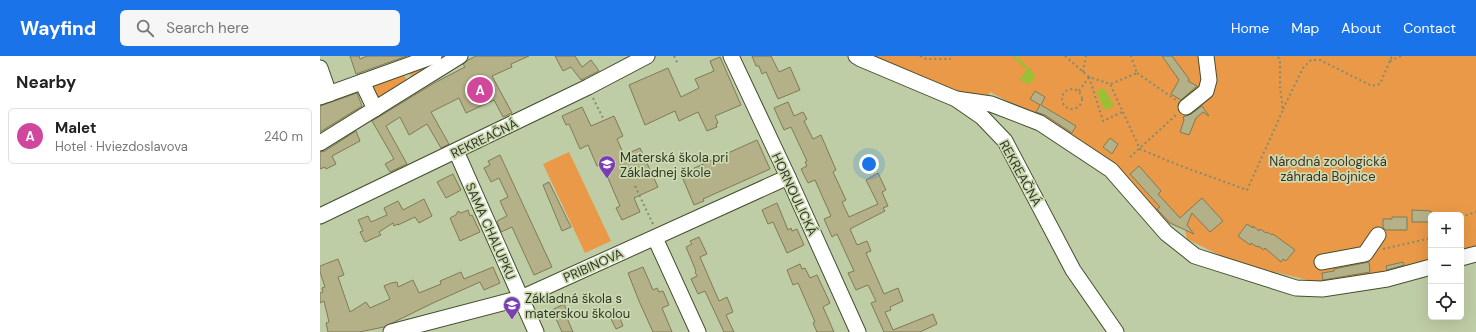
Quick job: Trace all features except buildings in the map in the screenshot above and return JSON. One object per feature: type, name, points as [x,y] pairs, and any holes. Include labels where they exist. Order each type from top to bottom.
[{"type":"street","points":[[320,68],[325,96],[434,56]]},
{"type":"street","points":[[320,143],[460,56]]},
{"type":"street","name":"HORNOULICKÁ","points":[[730,56],[788,177],[858,332]]},
{"type":"street","name":"REKREAČNÁ","points":[[856,56],[861,60],[956,99],[982,117],[1005,141],[1073,270],[1116,332]]},
{"type":"street","points":[[1186,107],[1206,91],[1209,80],[1206,56]]},
{"type":"street","name":"REKREAČNÁ","points":[[320,216],[456,151],[642,57]]},
{"type":"street","points":[[404,67],[414,85]]},
{"type":"street","points":[[362,82],[375,109]]},
{"type":"street","points":[[956,99],[991,104],[1040,123],[1111,170],[1166,233],[1195,256],[1296,288],[1322,289],[1387,279],[1428,268]]},
{"type":"street","name":"SAMA CHALUPKU","points":[[456,151],[536,332]]},
{"type":"street","name":"PRIBINOVA","points":[[391,332],[521,298],[788,177]]},
{"type":"street","points":[[1322,262],[1365,254],[1378,236]]},
{"type":"street","points":[[657,237],[698,332]]},
{"type":"street","points":[[1464,257],[1476,254]]},
{"type":"path","points":[[674,56],[678,64]]},
{"type":"path","points":[[920,56],[926,59],[950,59],[952,56]]},
{"type":"path","points":[[1066,56],[1089,77],[1110,84],[1137,73]]},
{"type":"path","points":[[1083,72],[1086,56]]},
{"type":"path","points":[[1130,157],[1186,107],[1137,73],[1131,56]]},
{"type":"path","points":[[1276,56],[1280,59],[1280,87],[1283,110]]},
{"type":"path","points":[[1110,84],[1140,149],[1181,166],[1247,190],[1303,68],[1311,60],[1320,60],[1372,86],[1380,84],[1392,56]]},
{"type":"path","points":[[1390,61],[1401,56]]},
{"type":"path","points":[[1079,91],[1089,77]]},
{"type":"path","points":[[1089,77],[1103,121],[1122,112]]},
{"type":"path","points":[[1072,89],[1079,91],[1083,98],[1081,105],[1073,110],[1066,108],[1062,100],[1065,92],[1072,89]]},
{"type":"path","points":[[594,99],[604,120]]},
{"type":"path","points":[[635,186],[657,237]]},
{"type":"path","points":[[1464,216],[1476,212]]},
{"type":"path","points":[[1365,254],[1428,238]]},
{"type":"green space","points":[[443,56],[450,56],[412,79],[409,72],[410,68]]},
{"type":"green space","name":"Národná zoologická záhrada Bojnice","points":[[870,56],[1476,56],[1476,250],[1464,254],[1464,212],[1428,212],[1428,264],[1388,274],[1323,284],[1231,261],[1187,239],[1185,230],[1161,220],[1118,171],[1020,108],[990,92],[987,100],[935,83]]},
{"type":"green space","points":[[403,73],[408,82],[378,103],[368,83]]},
{"type":"green space","points":[[569,152],[611,241],[585,253],[543,164]]},
{"type":"shaded area","points":[[1012,56],[1016,56],[1034,73],[1035,76],[1033,81],[1028,84],[1019,80],[1027,70]]},
{"type":"shaded area","points":[[1104,88],[1114,106],[1105,110],[1096,92]]},
{"type":"place","name":"Malet","points":[[480,90]]},
{"type":"place","name":"Materská škola pri Základnej škole","points":[[607,179]]},
{"type":"place","name":"Základná škola s materskou školou","points":[[512,320]]}]
